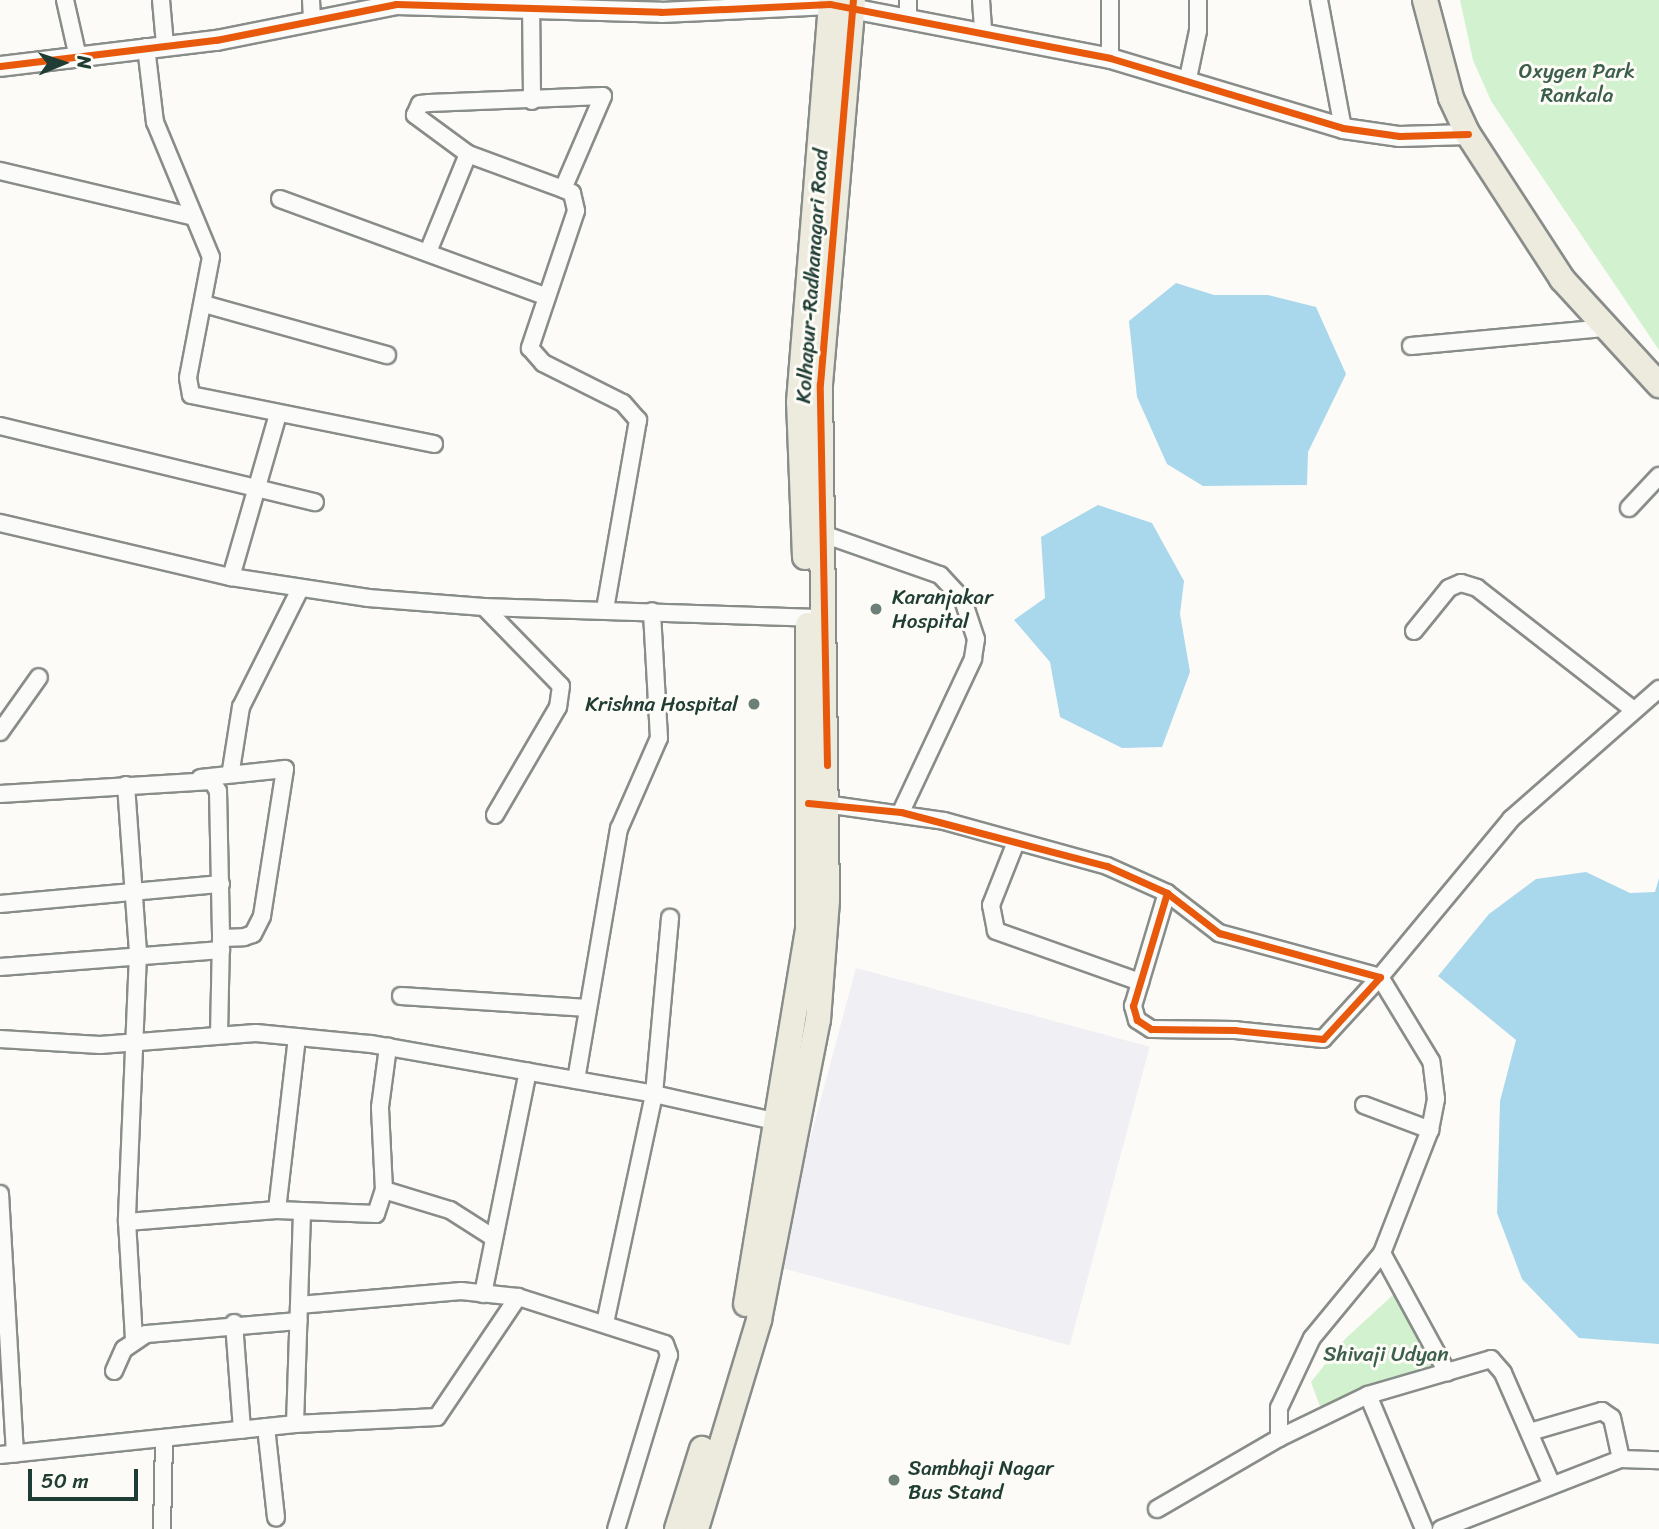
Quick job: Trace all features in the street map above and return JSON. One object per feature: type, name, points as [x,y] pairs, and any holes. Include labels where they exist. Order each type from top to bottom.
[{"type":"main road","points":[[1425,0],[1451,99],[1468,134],[1562,279],[1659,384]]},
{"type":"main road","points":[[677,1529],[745,1310],[789,1124],[818,1020],[825,931],[817,803],[816,618],[799,402],[842,3]]},
{"type":"main road","name":"Kolhapur-Radhanagari Road","points":[[817,803],[827,765],[816,618],[820,533],[820,384],[842,3]]},
{"type":"main road","points":[[696,1529],[759,1320],[789,1124]]},
{"type":"street","points":[[65,0],[77,53]]},
{"type":"street","points":[[161,0],[156,46],[155,122],[191,216],[211,257],[188,378],[191,395],[434,444]]},
{"type":"street","points":[[981,0],[983,31]]},
{"type":"street","points":[[1110,0],[1110,58]]},
{"type":"street","points":[[1187,83],[1198,31],[1198,0]]},
{"type":"street","points":[[1319,0],[1343,128]]},
{"type":"street","points":[[0,66],[77,53],[216,40],[312,9],[444,2],[661,6],[842,3],[908,9],[983,31],[1110,58],[1343,128],[1398,136],[1468,134]]},
{"type":"street","points":[[531,5],[532,101]]},
{"type":"street","points":[[563,189],[603,96],[420,104],[415,120],[468,154],[572,193],[576,211],[531,338],[534,357],[624,403],[638,420],[605,609]]},
{"type":"street","points":[[428,251],[468,154]]},
{"type":"street","points":[[0,171],[191,216]]},
{"type":"street","points":[[280,199],[545,296]]},
{"type":"street","points":[[204,304],[387,355]]},
{"type":"street","points":[[1411,346],[1606,328]]},
{"type":"street","points":[[231,577],[254,487],[278,414]]},
{"type":"street","points":[[0,426],[315,502]]},
{"type":"street","points":[[1629,508],[1659,476]]},
{"type":"street","points":[[0,523],[231,577],[300,589],[484,607],[816,618]]},
{"type":"street","points":[[820,533],[940,575],[963,600],[976,639],[973,659],[901,812]]},
{"type":"street","points":[[1414,631],[1449,588],[1461,583],[1477,588],[1632,708]]},
{"type":"street","points":[[231,771],[241,707],[300,589]]},
{"type":"street","points":[[484,607],[561,686],[558,707],[495,815]]},
{"type":"street","points":[[576,1080],[619,829],[659,738],[652,611]]},
{"type":"street","points":[[0,732],[39,677]]},
{"type":"street","points":[[1167,893],[1133,1006],[1137,1020],[1151,1029],[1254,1031],[1309,1041],[1323,1039],[1380,977],[1511,819],[1632,708],[1659,689]]},
{"type":"street","points":[[0,794],[200,778],[231,771],[285,769],[260,926],[244,937],[221,944],[0,967]]},
{"type":"street","points":[[200,778],[212,781],[218,791],[221,884],[219,1035]]},
{"type":"street","points":[[114,1371],[134,1339],[127,1222],[131,1043],[138,954],[126,785]]},
{"type":"street","points":[[817,803],[901,812],[1107,866],[1167,893],[1219,933],[1380,977],[1431,1061],[1436,1099],[1430,1130],[1382,1254],[1312,1338],[1283,1395],[1279,1438]]},
{"type":"street","points":[[1016,842],[991,905],[996,931],[1140,982]]},
{"type":"street","points":[[0,904],[221,884]]},
{"type":"street","points":[[605,1323],[654,1094],[670,918]]},
{"type":"street","points":[[401,996],[587,1008]]},
{"type":"street","points":[[0,1039],[131,1043],[219,1035],[297,1037],[388,1047],[528,1071],[654,1094],[789,1124]]},
{"type":"street","points":[[277,1210],[297,1037]]},
{"type":"street","points":[[127,1222],[277,1210],[376,1214],[384,1190],[380,1107],[388,1047]]},
{"type":"street","points":[[483,1294],[528,1071]]},
{"type":"street","points":[[1364,1105],[1430,1130]]},
{"type":"street","points":[[384,1190],[450,1210],[494,1238]]},
{"type":"street","points":[[0,1194],[7,1455],[295,1424],[437,1417],[518,1297]]},
{"type":"street","points":[[295,1424],[302,1211]]},
{"type":"street","points":[[1382,1254],[1447,1372]]},
{"type":"street","points":[[134,1339],[298,1313],[483,1294],[518,1297],[665,1344],[669,1355],[616,1529]]},
{"type":"street","points":[[234,1324],[242,1430]]},
{"type":"street","points":[[1157,1509],[1279,1438],[1368,1395],[1491,1359],[1530,1432],[1551,1483]]},
{"type":"street","points":[[1368,1395],[1424,1529]]},
{"type":"street","points":[[1530,1432],[1602,1411],[1612,1418],[1621,1459]]},
{"type":"street","points":[[266,1427],[276,1517]]},
{"type":"street","points":[[162,1529],[164,1438]]},
{"type":"street","points":[[1441,1529],[1551,1483],[1621,1459],[1659,1460]]},
{"type":"shaded area","points":[[856,968],[1150,1047],[1070,1345],[776,1266]]},
{"type":"green space","name":"Oxygen Park Rankala","points":[[1460,0],[1659,0],[1659,350],[1491,101],[1473,60]]},
{"type":"green space","name":"Shivaji Udyan","points":[[1393,1295],[1447,1372],[1324,1417],[1311,1382],[1345,1339]]},
{"type":"water","points":[[1176,283],[1214,295],[1268,295],[1316,307],[1346,374],[1308,452],[1307,485],[1203,486],[1167,464],[1137,397],[1129,321]]},
{"type":"water","points":[[1098,505],[1152,523],[1184,581],[1180,614],[1190,672],[1162,747],[1122,748],[1060,717],[1050,662],[1014,620],[1045,598],[1041,537]]},
{"type":"water","points":[[1586,872],[1630,893],[1655,892],[1659,878],[1659,1344],[1579,1338],[1522,1279],[1497,1213],[1500,1101],[1516,1040],[1438,976],[1489,914],[1536,879]]},
{"type":"cycle path","points":[[827,765],[820,384],[853,0]]},
{"type":"cycle path","points":[[0,66],[216,40],[396,4],[661,12],[830,4],[1110,58],[1343,128],[1399,136],[1468,134]]},
{"type":"cycle path","points":[[808,803],[901,812],[1107,866],[1167,893],[1219,933],[1380,977],[1323,1039],[1235,1030],[1151,1029],[1137,1020],[1133,1006],[1167,893]]},
{"type":"place","name":"Karanjakar Hospital","points":[[876,609]]},
{"type":"place","name":"Krishna Hospital","points":[[754,704]]},
{"type":"place","name":"Sambhaji Nagar Bus Stand","points":[[894,1480]]}]
